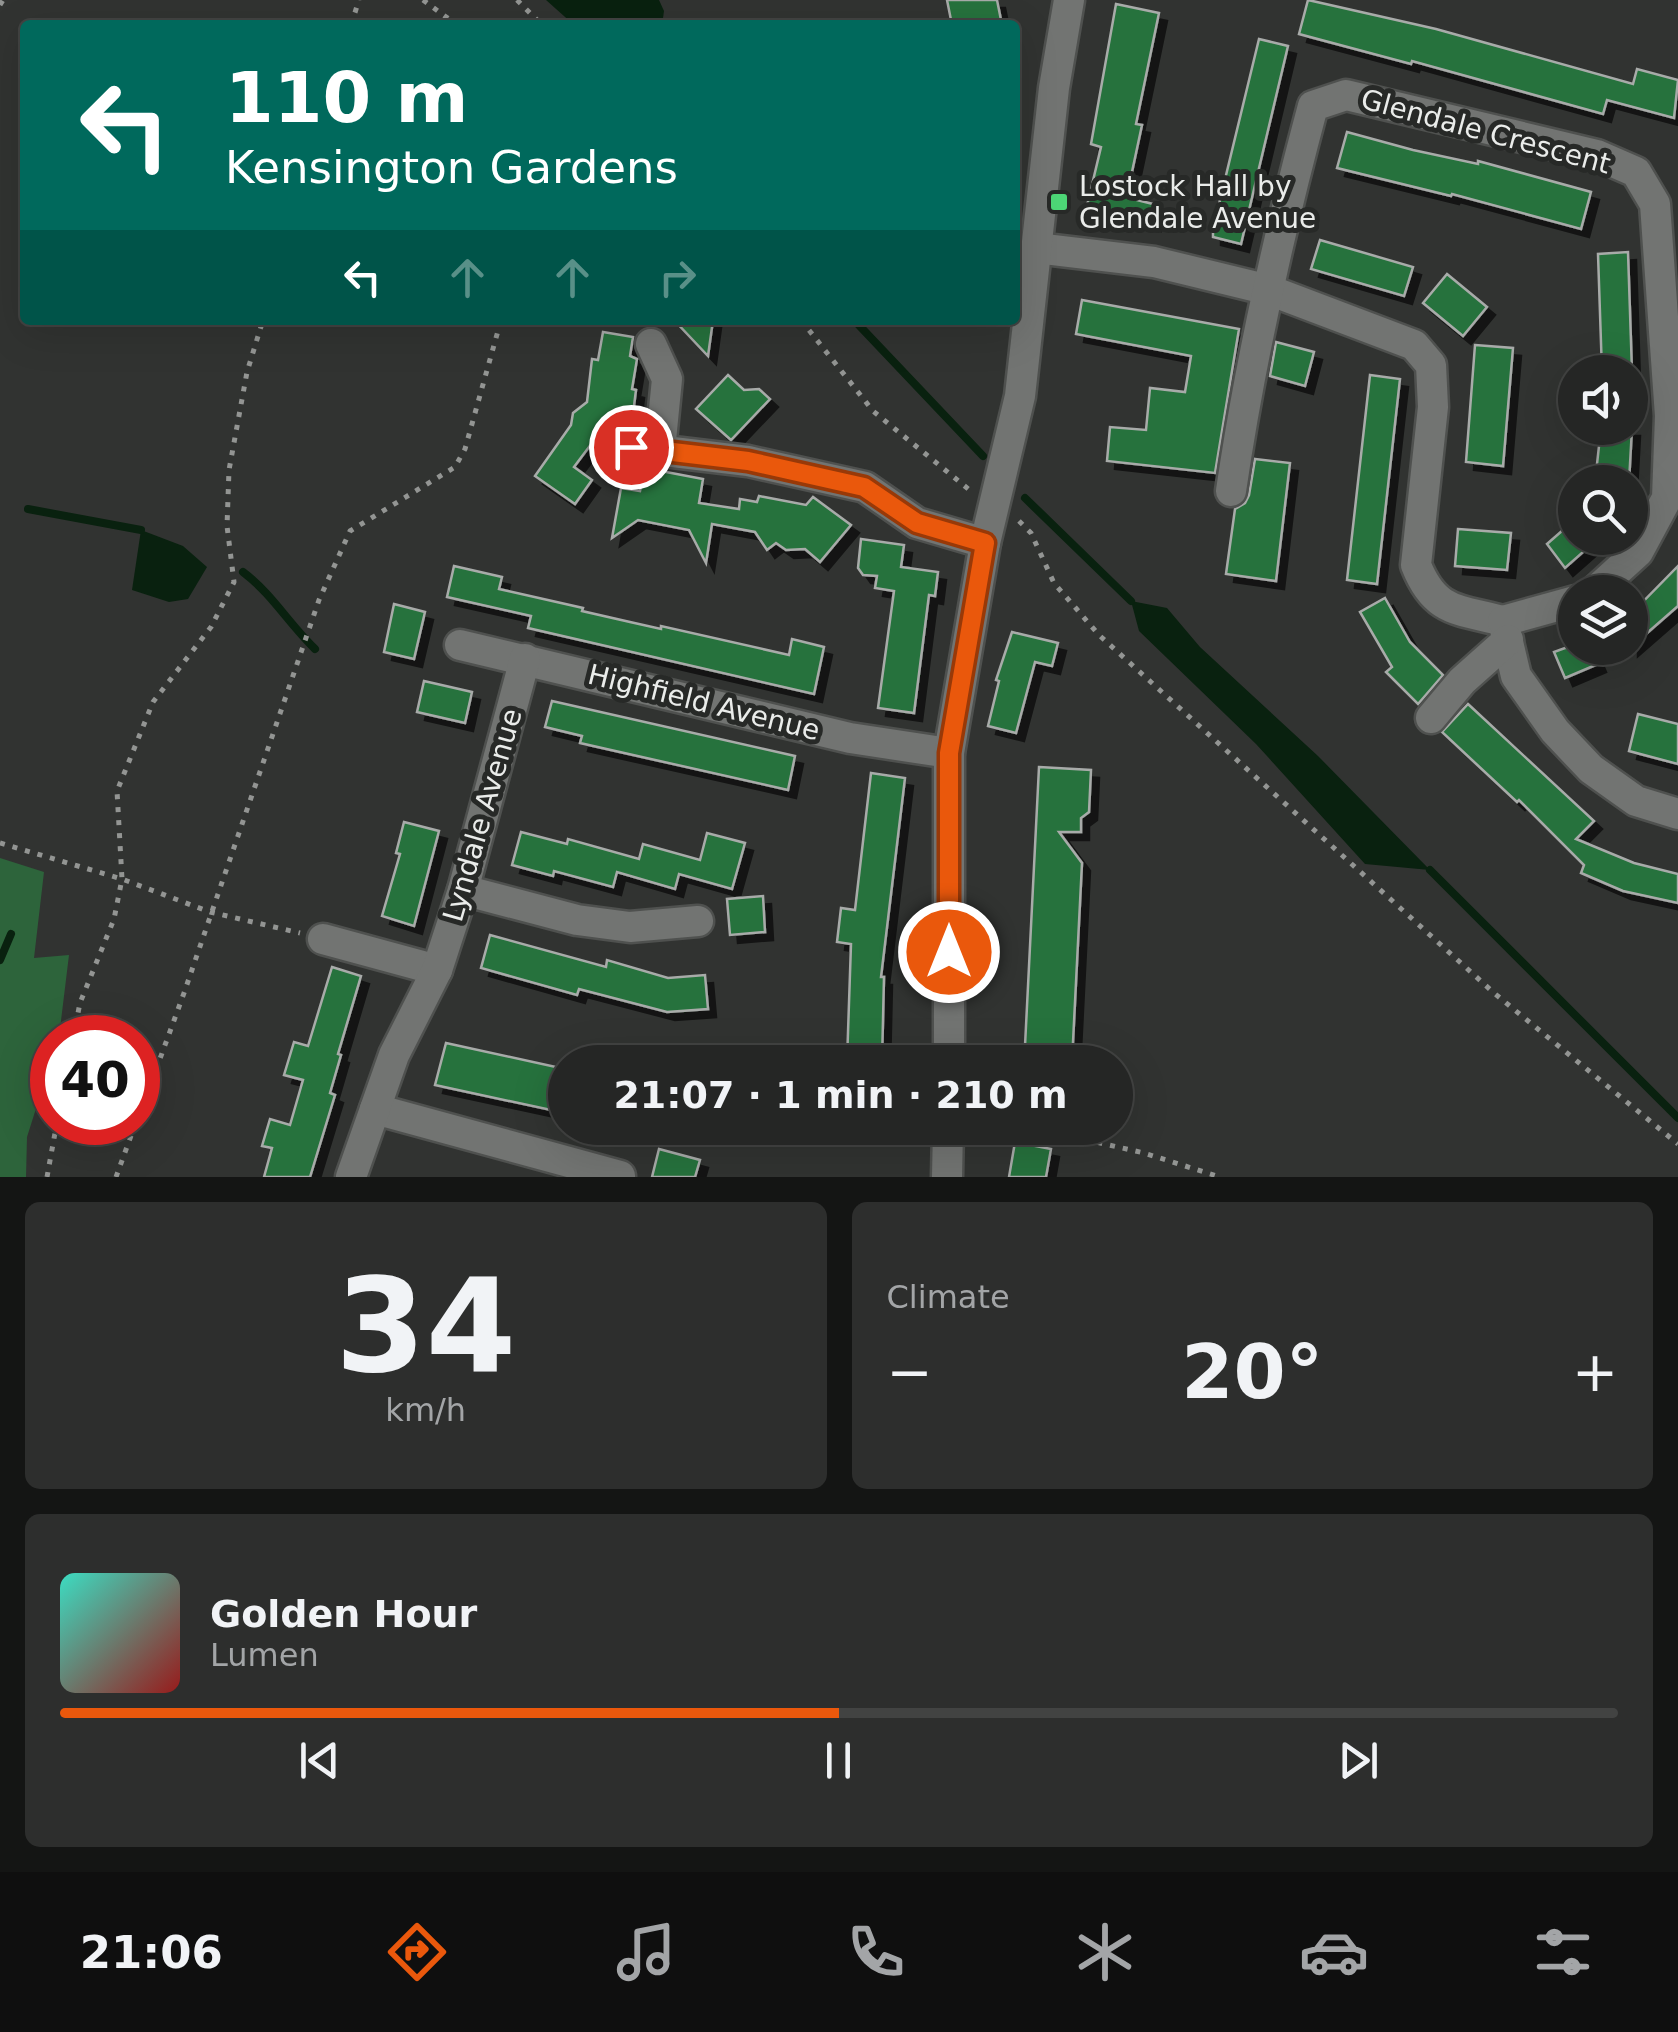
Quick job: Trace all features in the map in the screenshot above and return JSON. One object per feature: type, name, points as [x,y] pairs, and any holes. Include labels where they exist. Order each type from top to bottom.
[{"type":"street","points":[[948,1045],[949,753],[985,543],[1020,396],[1054,88],[1068,0]]},
{"type":"street","name":"Glendale Crescent","points":[[1269,290],[1313,106],[1346,94],[1579,150],[1636,172],[1655,204],[1670,416],[1667,498],[1638,552],[1613,575]]},
{"type":"street","points":[[1036,248],[1154,262],[1269,290],[1414,345],[1431,365],[1433,408],[1416,565],[1425,588],[1444,606],[1506,630]]},
{"type":"street","points":[[1231,491],[1246,390],[1269,290]]},
{"type":"street","points":[[651,344],[667,380],[646,449],[748,461],[864,487],[917,523],[985,543]]},
{"type":"street","points":[[1430,718],[1506,630],[1558,608]]},
{"type":"street","points":[[1506,630],[1516,676],[1555,731],[1592,769],[1636,801],[1678,814]]},
{"type":"street","name":"Highfield Avenue","points":[[460,645],[850,738],[949,753]]},
{"type":"street","name":"Lyndale Avenue","points":[[351,1177],[394,1055],[438,970],[525,659]]},
{"type":"street","points":[[463,890],[577,920],[630,927],[698,921]]},
{"type":"street","points":[[323,939],[438,970]]},
{"type":"street","points":[[375,1109],[620,1176]]},
{"type":"street","points":[[947,1177],[948,1145]]},
{"type":"path","points":[[422,0],[450,20]]},
{"type":"path","points":[[517,0],[537,20]]},
{"type":"path","points":[[78,1015],[114,919],[122,879],[117,791],[153,702],[211,627],[234,582],[228,526],[229,470],[247,372],[261,325]]},
{"type":"path","points":[[160,1058],[320,600],[350,531],[455,467],[465,450],[501,325]]},
{"type":"path","points":[[805,325],[874,411],[992,509],[1015,517],[1032,533],[1054,583],[1099,635],[1494,993],[1678,1144]]},
{"type":"path","points":[[0,842],[122,879],[210,912],[323,939]]},
{"type":"path","points":[[47,1177],[53,1145]]},
{"type":"path","points":[[116,1177],[128,1145]]},
{"type":"path","points":[[1110,1145],[1220,1177]]},
{"type":"green space","points":[[0,858],[44,872],[34,958],[69,955],[62,1015],[30,1015],[26,1177],[0,1177]]},
{"type":"shaded area","points":[[546,0],[659,0],[664,11],[663,20],[568,20]]},
{"type":"shaded area","points":[[141,530],[183,546],[207,567],[188,599],[169,602],[132,590]]},
{"type":"shaded area","points":[[1131,601],[1167,608],[1200,647],[1318,756],[1430,870],[1365,864],[1256,744],[1139,631]]},
{"type":"building","points":[[947,0],[997,0],[1001,20],[951,20]]},
{"type":"building","points":[[1308,0],[1436,29],[1633,84],[1637,69],[1678,80],[1674,118],[1607,100],[1603,114],[1299,34]]},
{"type":"building","points":[[1116,4],[1159,13],[1136,124],[1142,125],[1129,186],[1135,188],[1133,199],[1157,205],[1153,223],[1086,210],[1101,147],[1091,144]]},
{"type":"building","points":[[1259,39],[1288,46],[1241,244],[1213,237],[1213,229]]},
{"type":"building","points":[[1347,132],[1413,150],[1478,161],[1591,192],[1581,229],[1337,168]]},
{"type":"building","points":[[1320,240],[1413,267],[1404,296],[1311,269]]},
{"type":"building","points":[[1628,252],[1631,355],[1601,355],[1598,254]]},
{"type":"building","points":[[1447,274],[1487,307],[1463,336],[1423,303]]},
{"type":"building","points":[[1082,300],[1239,329],[1215,473],[1107,461],[1110,427],[1146,430],[1150,388],[1185,392],[1191,356],[1076,334]]},
{"type":"building","points":[[679,325],[712,325],[708,356]]},
{"type":"building","points":[[603,332],[633,337],[630,356],[637,359],[633,414],[629,429],[619,433],[601,431],[574,467],[592,480],[575,504],[535,476],[571,425],[573,413],[587,402],[592,359],[598,360]]},
{"type":"building","points":[[1276,342],[1314,352],[1305,386],[1270,376]]},
{"type":"building","points":[[1475,345],[1513,348],[1503,466],[1466,462]]},
{"type":"building","points":[[728,375],[744,390],[759,389],[770,399],[731,440],[696,409]]},
{"type":"building","points":[[1370,375],[1400,379],[1377,584],[1347,580]]},
{"type":"building","points":[[1599,445],[1631,445],[1630,465],[1597,465]]},
{"type":"building","points":[[1255,459],[1290,463],[1276,581],[1226,574],[1235,509],[1249,495]]},
{"type":"building","points":[[645,468],[703,479],[699,503],[739,509],[740,499],[757,502],[759,496],[806,505],[813,497],[851,525],[820,562],[805,549],[786,550],[776,543],[767,550],[755,532],[712,524],[706,563],[689,530],[638,520],[612,538],[621,488],[640,491]]},
{"type":"building","points":[[1458,529],[1511,533],[1507,570],[1455,566]]},
{"type":"building","points":[[1558,534],[1558,555],[1580,555],[1565,568],[1547,544]]},
{"type":"building","points":[[861,539],[904,545],[901,567],[938,572],[935,596],[929,595],[914,713],[878,708],[894,591],[875,588],[877,576],[863,575],[858,568]]},
{"type":"building","points":[[454,566],[502,577],[499,589],[661,629],[789,655],[792,639],[824,647],[814,694],[528,628],[531,616],[447,597]]},
{"type":"building","points":[[1678,566],[1678,606],[1648,632],[1648,597]]},
{"type":"building","points":[[1385,598],[1410,642],[1443,675],[1418,704],[1386,672],[1392,667],[1360,612]]},
{"type":"building","points":[[394,604],[425,612],[414,659],[384,652]]},
{"type":"building","points":[[1012,632],[1058,643],[1052,666],[1035,662],[1016,733],[988,726],[999,681],[996,680]]},
{"type":"building","points":[[1560,665],[1596,665],[1565,678]]},
{"type":"building","points":[[424,681],[472,692],[465,723],[417,712]]},
{"type":"building","points":[[552,701],[795,756],[788,790],[580,743],[582,736],[545,727]]},
{"type":"building","points":[[1468,704],[1594,821],[1576,839],[1634,863],[1678,874],[1678,903],[1623,891],[1581,873],[1584,865],[1519,800],[1442,732]]},
{"type":"building","points":[[1638,714],[1678,724],[1678,764],[1629,751]]},
{"type":"building","points":[[1039,767],[1091,770],[1089,812],[1081,818],[1081,832],[1059,832],[1082,863],[1073,1045],[1025,1045]]},
{"type":"building","points":[[871,773],[905,778],[881,977],[882,1045],[848,1045],[851,944],[837,942],[841,908],[855,910]]},
{"type":"building","points":[[404,822],[439,831],[414,926],[382,916],[400,854],[396,853]]},
{"type":"building","points":[[521,832],[567,844],[568,839],[639,859],[643,844],[700,860],[707,833],[745,843],[732,889],[679,874],[675,889],[617,872],[613,887],[554,871],[553,876],[512,865]]},
{"type":"building","points":[[763,896],[765,932],[730,935],[727,899]]},
{"type":"building","points":[[490,935],[606,967],[607,960],[668,978],[705,975],[708,1009],[667,1012],[579,989],[577,995],[481,968]]},
{"type":"building","points":[[332,967],[361,976],[338,1054],[341,1055],[330,1093],[335,1095],[310,1177],[264,1177],[272,1148],[262,1146],[270,1119],[290,1125],[303,1080],[284,1075],[294,1042],[308,1046]]},
{"type":"building","points":[[446,1043],[548,1065],[548,1109],[435,1085]]},
{"type":"building","points":[[1014,1145],[1051,1149],[1046,1177],[1009,1177]]},
{"type":"building","points":[[659,1149],[700,1160],[695,1177],[652,1177]]},
{"type":"waterway","points":[[859,325],[983,456]]},
{"type":"waterway","points":[[1025,498],[1131,601]]},
{"type":"waterway","points":[[28,509],[141,530]]},
{"type":"waterway","points":[[243,572],[315,649]]},
{"type":"waterway","points":[[1430,870],[1678,1118]]},
{"type":"waterway","points":[[0,960],[11,934]]},
{"type":"place","name":"Lostock Hall by Glendale Avenue","points":[[1059,202]]},
{"type":"route","points":[[631,447],[748,461],[864,487],[917,523],[985,543],[949,753],[949,952]]}]
